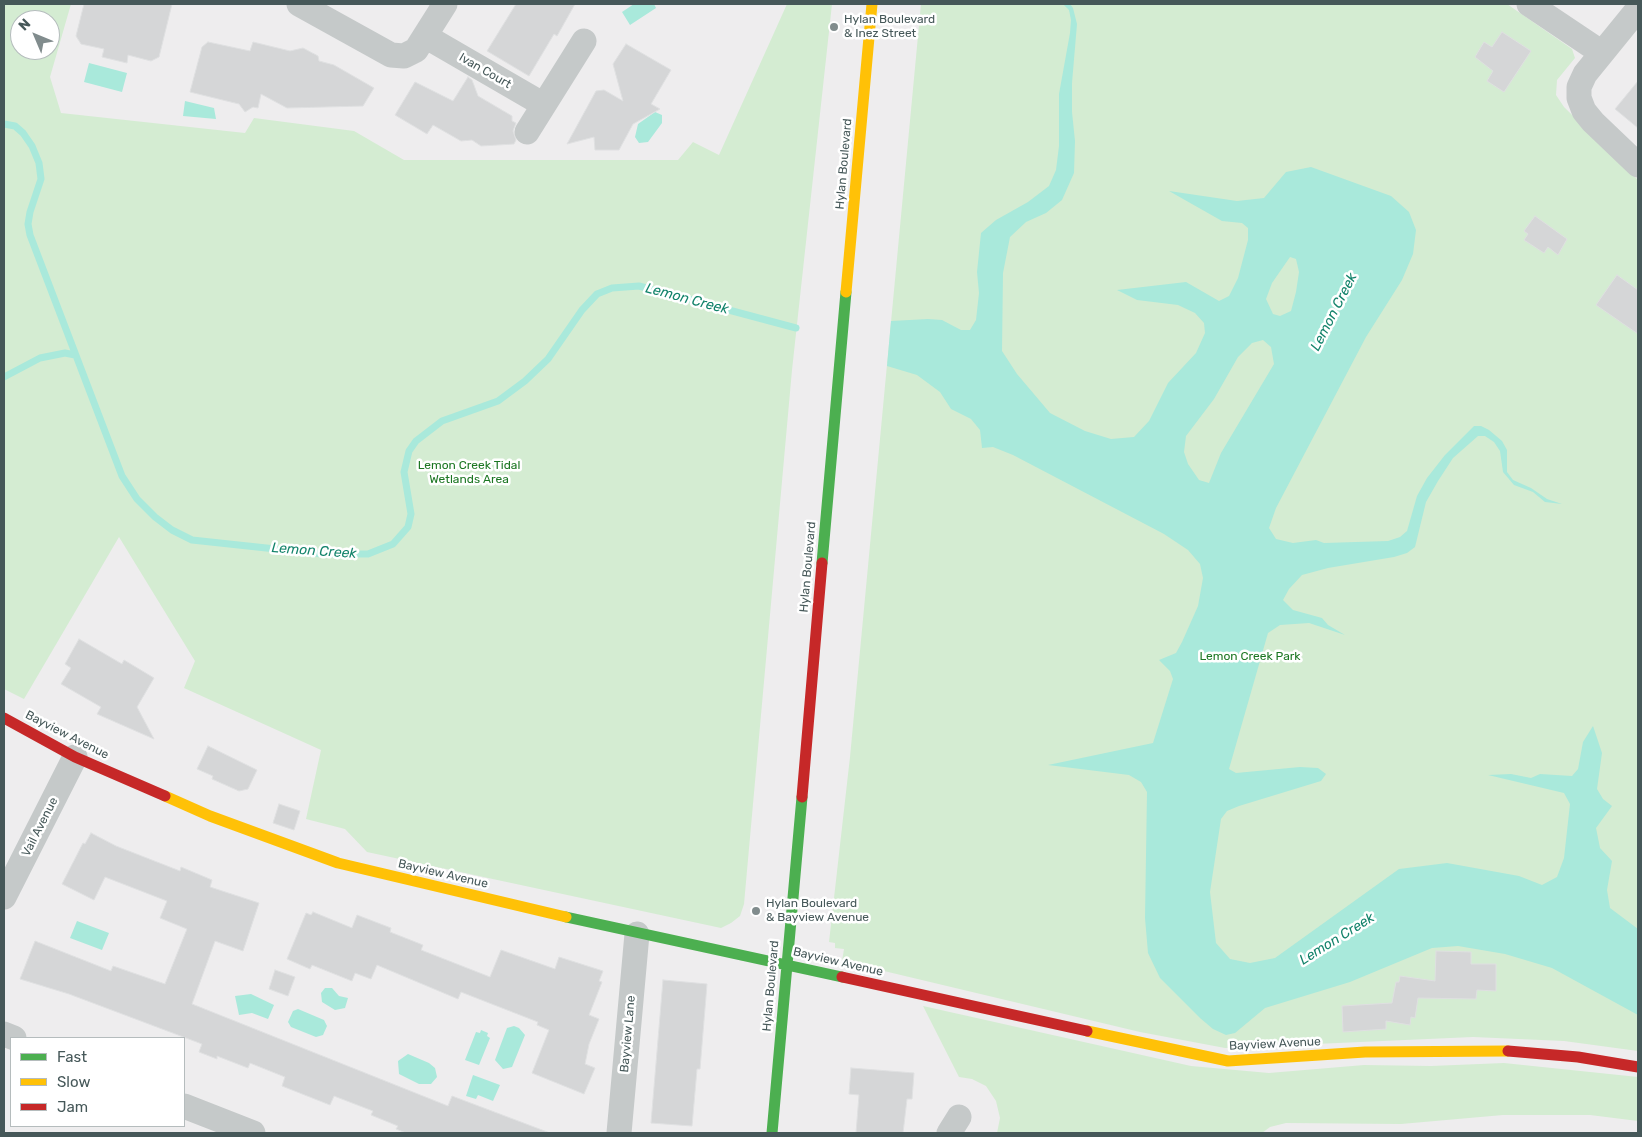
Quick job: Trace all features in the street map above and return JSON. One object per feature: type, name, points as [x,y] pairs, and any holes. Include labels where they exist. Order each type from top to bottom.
[{"type":"street","points":[[299,4],[391,55],[404,56],[416,50],[445,4]]},
{"type":"street","name":"Hylan Boulevard","points":[[772,1133],[872,4]]},
{"type":"street","points":[[1529,4],[1602,53]]},
{"type":"street","points":[[1638,9],[1585,74],[1580,87],[1579,98],[1584,111],[1593,122],[1638,165]]},
{"type":"street","name":"Ivan Court","points":[[426,36],[544,105]]},
{"type":"street","points":[[527,132],[584,41]]},
{"type":"street","name":"Bayview Avenue","points":[[4,718],[76,757],[210,816],[338,863],[637,934],[1161,1048],[1228,1061],[1365,1052],[1510,1051],[1578,1057],[1638,1067]]},
{"type":"street","name":"Vail Avenue","points":[[4,897],[76,757]]},
{"type":"street","name":"Bayview Lane","points":[[619,1133],[637,934]]},
{"type":"street","points":[[185,1106],[253,1133]]},
{"type":"green space","name":"Lemon Creek Tidal Wetlands Area","points":[[4,4],[71,4],[60,42],[60,10],[10,10],[10,60],[55,60],[50,77],[61,113],[245,133],[254,118],[354,131],[404,160],[678,160],[693,142],[719,155],[787,4],[832,4],[792,370],[744,904],[740,916],[721,928],[367,852],[345,829],[306,819],[321,750],[184,688],[195,661],[119,537],[24,699],[4,689]]},
{"type":"green space","name":"Lemon Creek Park","points":[[921,4],[1507,4],[1572,49],[1575,58],[1557,80],[1556,95],[1564,107],[1638,180],[1638,1051],[1564,1041],[1473,1037],[1225,1048],[1140,1032],[842,961],[844,949],[835,948],[835,943],[829,942],[850,757]]},
{"type":"green space","points":[[923,1006],[1191,1066],[1269,1073],[1364,1065],[1431,1066],[1504,1063],[1638,1077],[1638,1121],[1590,1115],[1503,1115],[1401,1124],[1286,1123],[1270,1127],[1262,1133],[997,1133],[1000,1118],[996,1101],[986,1086],[972,1079],[959,1077]]},
{"type":"water","points":[[634,4],[654,4],[656,8],[630,25],[622,12]]},
{"type":"water","points":[[1063,4],[1070,4],[1073,8],[1077,24],[1072,83],[1075,141],[1074,173],[1062,200],[1046,213],[1026,222],[1010,237],[1003,273],[1002,351],[1017,374],[1050,413],[1085,431],[1111,439],[1134,437],[1149,421],[1168,383],[1196,353],[1205,333],[1204,323],[1195,313],[1178,305],[1137,300],[1117,290],[1186,282],[1219,301],[1229,296],[1238,278],[1248,240],[1248,228],[1242,223],[1222,221],[1169,191],[1237,201],[1264,198],[1286,172],[1311,167],[1391,196],[1409,212],[1416,230],[1413,254],[1402,280],[1366,337],[1276,508],[1269,528],[1276,539],[1293,543],[1316,540],[1324,543],[1388,541],[1400,537],[1407,531],[1417,496],[1427,478],[1445,455],[1474,426],[1481,426],[1489,430],[1502,441],[1507,450],[1507,472],[1513,480],[1531,488],[1547,499],[1562,504],[1545,502],[1533,492],[1514,485],[1503,472],[1500,451],[1494,442],[1485,436],[1478,436],[1453,458],[1426,502],[1415,547],[1407,553],[1394,557],[1328,568],[1302,575],[1289,589],[1283,600],[1293,610],[1322,618],[1328,625],[1345,635],[1309,623],[1280,625],[1268,633],[1229,769],[1236,773],[1300,767],[1318,768],[1326,774],[1321,781],[1227,811],[1221,819],[1210,892],[1216,943],[1230,959],[1250,963],[1275,958],[1399,869],[1447,863],[1519,876],[1542,885],[1557,877],[1564,858],[1570,804],[1564,793],[1488,775],[1511,774],[1531,778],[1540,774],[1572,776],[1578,769],[1583,742],[1593,726],[1602,753],[1597,789],[1603,799],[1612,806],[1596,828],[1600,848],[1612,861],[1607,890],[1610,908],[1638,929],[1638,1015],[1552,968],[1505,954],[1458,946],[1432,948],[1350,982],[1265,1008],[1235,1033],[1226,1035],[1213,1029],[1200,1018],[1160,978],[1148,953],[1145,918],[1147,792],[1141,782],[1129,775],[1048,765],[1153,743],[1173,679],[1170,671],[1159,660],[1176,653],[1198,606],[1203,578],[1200,564],[1188,550],[1164,534],[1013,455],[993,447],[982,448],[980,430],[971,419],[951,409],[940,392],[917,375],[887,366],[891,321],[942,320],[961,330],[970,330],[976,320],[979,293],[977,272],[981,233],[996,220],[1028,202],[1049,186],[1056,170],[1059,146],[1059,94],[1070,33],[1071,20],[1069,10]],"holes":[[[1290,257],[1296,259],[1299,272],[1296,292],[1291,311],[1280,316],[1273,314],[1266,299],[1272,283]],[[1263,340],[1271,347],[1274,364],[1221,453],[1209,483],[1199,480],[1188,464],[1184,452],[1186,436],[1214,399],[1238,357],[1252,343]]]},
{"type":"water","points":[[89,63],[127,73],[122,92],[84,82]]},
{"type":"water","points":[[185,101],[214,108],[216,119],[183,116]]},
{"type":"water","points":[[655,112],[662,115],[662,123],[648,142],[639,143],[635,137],[638,124]]},
{"type":"water","points":[[77,921],[109,933],[102,950],[70,938]]},
{"type":"water","points":[[325,988],[332,988],[339,996],[348,998],[345,1008],[335,1010],[322,1002],[321,993]]},
{"type":"water","points":[[251,994],[274,1005],[268,1019],[252,1013],[239,1015],[235,996]]},
{"type":"water","points":[[298,1009],[324,1020],[327,1026],[323,1035],[316,1037],[291,1027],[288,1022],[293,1011]]},
{"type":"water","points":[[514,1026],[519,1028],[525,1035],[512,1067],[503,1069],[495,1060],[507,1028]]},
{"type":"water","points":[[481,1030],[488,1033],[487,1036],[490,1038],[479,1065],[465,1060],[476,1032],[480,1033]]},
{"type":"water","points":[[408,1054],[429,1063],[435,1068],[437,1077],[431,1084],[419,1084],[399,1074],[398,1061]]},
{"type":"water","points":[[473,1075],[500,1085],[493,1101],[478,1095],[476,1099],[466,1096]]},
{"type":"building","points":[[84,4],[172,4],[159,57],[151,61],[128,55],[127,63],[102,57],[104,49],[81,44],[76,36]]},
{"type":"building","points":[[516,4],[575,4],[557,36],[554,34],[529,76],[487,51]]},
{"type":"building","points":[[1502,32],[1531,51],[1504,92],[1487,81],[1493,71],[1475,57],[1484,42],[1492,47]]},
{"type":"building","points":[[208,42],[250,51],[253,42],[290,51],[303,48],[318,56],[319,61],[334,65],[374,88],[363,106],[287,108],[261,94],[258,108],[253,107],[245,112],[239,104],[190,92],[202,47]]},
{"type":"building","points":[[626,44],[671,70],[651,104],[660,109],[633,124],[619,150],[595,150],[594,137],[567,144],[596,91],[604,90],[623,101],[613,64]]},
{"type":"building","points":[[468,77],[472,80],[478,96],[512,116],[512,121],[516,123],[513,131],[516,140],[514,144],[481,146],[472,140],[461,141],[433,125],[427,134],[395,115],[415,82],[453,101]]},
{"type":"building","points":[[1638,81],[1638,128],[1615,109]]},
{"type":"building","points":[[1535,216],[1567,239],[1558,255],[1548,247],[1544,253],[1524,240],[1528,234],[1524,231]]},
{"type":"building","points":[[1617,275],[1638,290],[1638,334],[1596,305]]},
{"type":"building","points":[[79,639],[122,664],[124,660],[154,678],[137,707],[154,739],[97,714],[101,707],[61,684],[71,668],[65,664]]},
{"type":"building","points":[[208,746],[257,770],[248,789],[239,791],[212,779],[213,776],[197,769]]},
{"type":"building","points":[[279,804],[300,811],[294,830],[273,823]]},
{"type":"building","points":[[91,833],[116,846],[180,871],[181,867],[212,880],[210,887],[259,903],[243,951],[215,941],[192,1004],[448,1106],[452,1096],[550,1133],[406,1133],[396,1129],[398,1126],[371,1115],[373,1111],[334,1096],[330,1105],[282,1086],[285,1077],[250,1063],[248,1068],[217,1056],[217,1059],[199,1052],[202,1044],[185,1037],[69,994],[20,979],[35,941],[111,971],[113,966],[165,984],[187,929],[160,918],[167,901],[105,877],[94,900],[62,884],[83,843],[85,844]]},
{"type":"building","points":[[313,912],[352,928],[357,915],[391,928],[390,932],[423,945],[421,950],[490,977],[501,950],[555,969],[559,957],[603,971],[599,981],[602,982],[589,1015],[599,1019],[589,1044],[585,1064],[595,1068],[584,1094],[532,1073],[549,1030],[537,1025],[538,1022],[461,992],[458,999],[377,965],[371,979],[355,973],[352,981],[312,965],[310,969],[287,959],[306,913],[311,915]]},
{"type":"building","points":[[1436,951],[1471,952],[1471,964],[1496,964],[1496,991],[1477,990],[1476,999],[1418,998],[1415,1018],[1411,1017],[1410,1025],[1386,1021],[1386,1029],[1343,1032],[1342,1006],[1392,1003],[1396,982],[1399,982],[1400,976],[1435,981]]},
{"type":"building","points":[[275,970],[295,977],[288,996],[269,989]]},
{"type":"building","points":[[663,980],[707,984],[700,1069],[697,1069],[692,1126],[651,1123]]},
{"type":"building","points":[[851,1068],[914,1073],[912,1099],[907,1099],[903,1133],[856,1133],[859,1095],[849,1094]]},
{"type":"waterway","name":"Lemon Creek","points":[[4,124],[15,126],[23,133],[32,146],[39,163],[41,179],[30,212],[28,224],[30,235],[122,476],[137,499],[155,517],[172,530],[192,540],[322,554],[368,554],[393,544],[408,527],[411,514],[404,472],[409,451],[416,441],[442,421],[498,401],[525,381],[548,359],[582,310],[597,294],[612,288],[639,286],[796,328]]},
{"type":"waterway","points":[[4,377],[40,358],[65,353],[75,355]]},
{"type":"traffic: fast","points":[[822,563],[846,292]]},
{"type":"traffic: fast","points":[[772,1133],[802,797]]},
{"type":"traffic: fast","points":[[566,917],[842,977]]},
{"type":"traffic: slow","points":[[846,292],[872,4]]},
{"type":"traffic: slow","points":[[165,796],[210,816],[338,863],[566,917]]},
{"type":"traffic: slow","points":[[1087,1031],[1228,1061],[1365,1052],[1508,1051]]},
{"type":"traffic: jam","points":[[802,797],[822,563]]},
{"type":"traffic: jam","points":[[4,718],[75,757],[165,796]]},
{"type":"traffic: jam","points":[[842,977],[1087,1031]]},
{"type":"traffic: jam","points":[[1508,1051],[1578,1057],[1638,1067]]},
{"type":"place","name":"Hylan Boulevard & Inez Street","points":[[834,27]]},
{"type":"place","name":"Hylan Boulevard & Bayview Avenue","points":[[756,911]]}]
